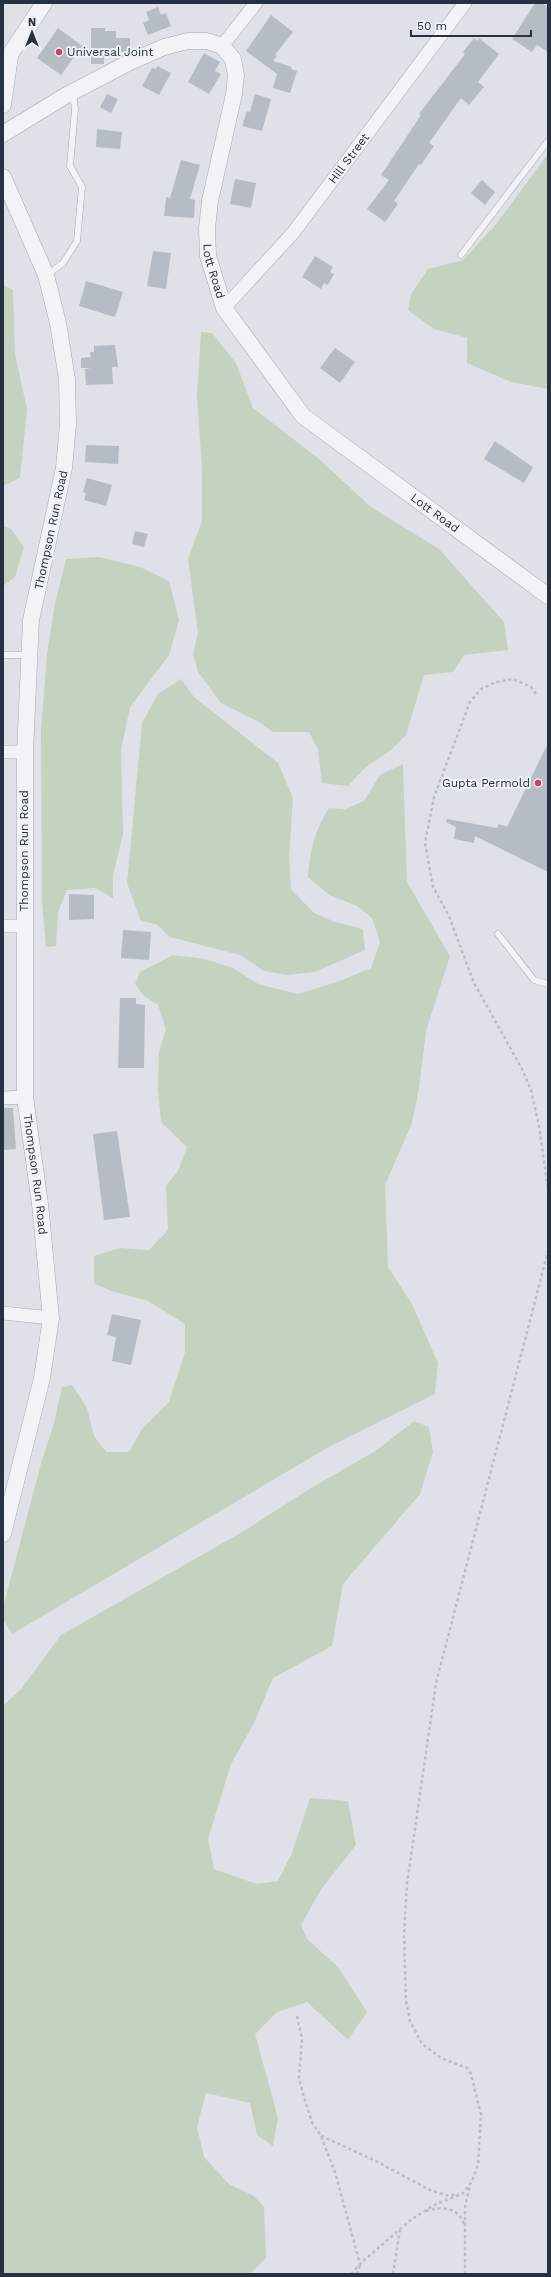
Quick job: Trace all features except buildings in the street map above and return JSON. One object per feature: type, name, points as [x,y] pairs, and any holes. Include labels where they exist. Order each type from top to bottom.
[{"type":"street","points":[[3,105],[6,60],[44,3]]},
{"type":"street","points":[[3,134],[72,92],[130,62],[164,47],[188,41],[207,41],[222,46],[256,3]]},
{"type":"street","name":"Hill Street","points":[[224,308],[293,233],[465,3]]},
{"type":"street","name":"Lott Road","points":[[222,46],[233,59],[236,74],[234,94],[210,201],[207,228],[208,256],[224,308],[303,416],[548,596]]},
{"type":"street","name":"Thompson Run Road","points":[[3,177],[46,275],[58,323],[67,379],[68,424],[64,468],[32,620],[25,752],[25,1097],[40,1204],[51,1318],[42,1378],[3,1534]]},
{"type":"street","points":[[3,752],[25,752]]},
{"type":"street","points":[[3,926],[24,926]]},
{"type":"street","points":[[3,1098],[25,1097]]},
{"type":"street","points":[[3,1313],[51,1318]]},
{"type":"lane","points":[[46,275],[63,263],[77,241],[82,187],[70,166],[75,108],[72,92]]},
{"type":"lane","points":[[461,255],[548,141]]},
{"type":"lane","points":[[3,655],[30,655]]},
{"type":"lane","points":[[498,934],[534,980],[548,984]]},
{"type":"path","points":[[536,694],[531,687],[513,679],[496,682],[481,689],[470,702],[434,797],[425,843],[433,887],[449,916],[474,983],[522,1069],[531,1090],[539,1126],[548,1190]]},
{"type":"path","points":[[465,2274],[466,2196],[478,2165],[481,2115],[476,2092],[467,2068],[431,2052],[422,2044],[410,2021],[405,1980],[405,1906],[410,1852],[436,1683],[548,1251]]},
{"type":"path","points":[[297,2016],[302,2038],[299,2078],[312,2122],[321,2136],[338,2182],[360,2264]]},
{"type":"path","points":[[321,2136],[374,2160],[430,2190],[449,2196],[462,2194]]},
{"type":"path","points":[[351,2274],[363,2261],[421,2213],[462,2194],[471,2183]]},
{"type":"path","points":[[421,2213],[440,2208],[449,2210],[458,2214],[465,2228]]},
{"type":"path","points":[[393,2274],[396,2246],[400,2229]]},
{"type":"path","points":[[357,2274],[363,2261]]},
{"type":"green space","points":[[548,154],[548,389],[511,382],[467,363],[467,338],[434,329],[408,310],[411,294],[428,269],[463,260],[497,223]]},
{"type":"green space","points":[[3,285],[13,290],[15,354],[27,409],[20,478],[3,486]]},
{"type":"green space","points":[[201,332],[212,333],[236,363],[253,408],[319,459],[371,507],[439,549],[504,622],[508,650],[464,655],[453,672],[424,675],[406,735],[391,750],[366,767],[348,786],[322,783],[318,750],[309,732],[273,732],[259,722],[221,703],[198,672],[193,654],[198,633],[188,559],[202,521],[202,468],[197,396]]},
{"type":"green space","points":[[3,526],[11,529],[24,547],[15,577],[3,586]]},
{"type":"green space","points":[[99,557],[140,567],[169,581],[179,620],[169,655],[130,707],[121,750],[123,834],[113,875],[113,898],[95,888],[67,890],[58,912],[56,946],[46,947],[42,902],[41,731],[47,654],[55,603],[66,559]]},
{"type":"green space","points":[[181,679],[194,697],[278,763],[293,798],[289,857],[291,889],[314,913],[335,922],[363,929],[365,950],[315,972],[287,975],[264,971],[240,955],[170,937],[156,924],[141,921],[127,883],[142,723],[158,694]]},
{"type":"green space","points":[[403,764],[407,882],[450,956],[426,1031],[419,1089],[412,1123],[385,1185],[388,1267],[412,1304],[438,1363],[435,1394],[327,1448],[12,1634],[3,1619],[3,1608],[40,1467],[54,1423],[62,1387],[72,1385],[87,1408],[94,1436],[106,1452],[129,1452],[142,1429],[169,1402],[185,1352],[185,1324],[148,1301],[111,1291],[94,1283],[94,1256],[120,1248],[149,1250],[168,1230],[166,1186],[178,1171],[187,1147],[161,1122],[158,1090],[159,1052],[166,1029],[158,1005],[144,996],[135,984],[140,972],[173,955],[205,959],[233,968],[258,984],[298,994],[337,982],[371,968],[380,942],[372,918],[357,906],[329,895],[308,877],[310,858],[320,824],[329,808],[345,809],[364,801],[380,775]]},
{"type":"green space","points":[[414,1421],[429,1427],[433,1452],[420,1494],[343,1584],[332,1646],[273,1678],[253,1725],[231,1764],[208,1839],[214,1869],[257,1884],[278,1881],[292,1853],[310,1798],[348,1801],[356,1845],[322,1888],[301,1925],[308,1940],[338,1967],[367,2012],[348,2040],[307,2002],[277,2012],[255,2034],[278,2118],[273,2146],[257,2135],[250,2103],[206,2093],[197,2127],[204,2157],[229,2184],[254,2196],[264,2207],[266,2258],[250,2274],[3,2274],[3,1706],[21,1689],[61,1635],[244,1531],[311,1488],[377,1450]]},
{"type":"place","name":"Universal Joint","points":[[59,52]]},
{"type":"place","name":"Gupta Permold","points":[[538,783]]}]
